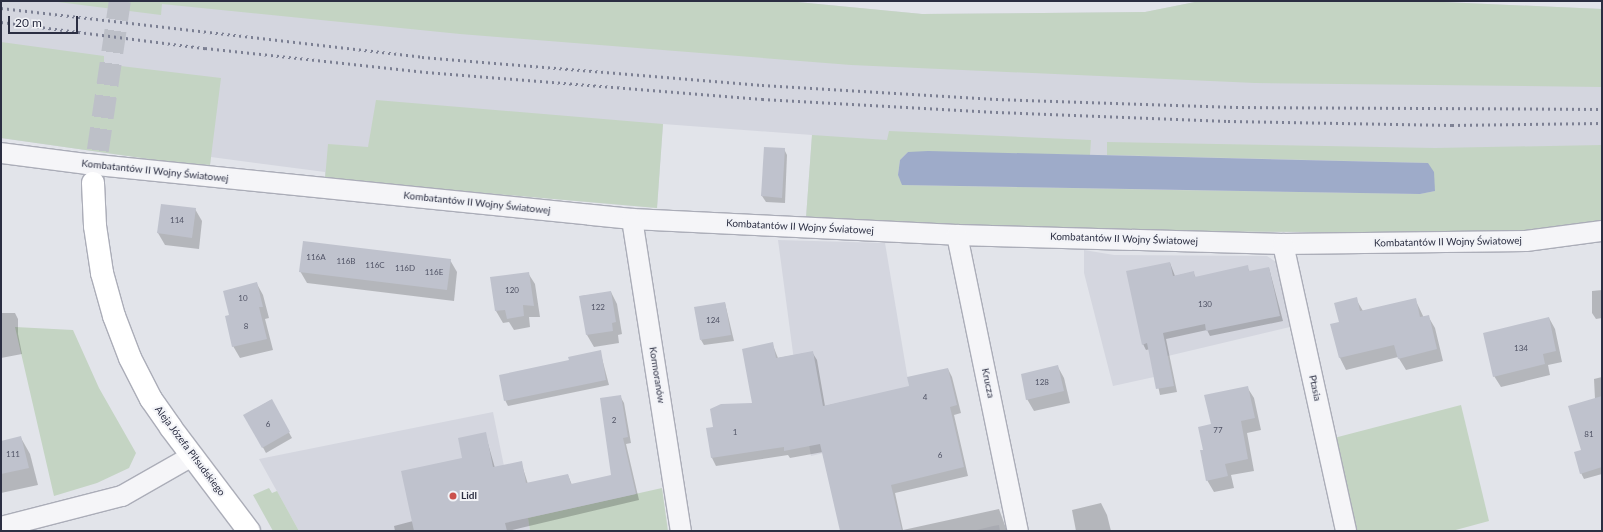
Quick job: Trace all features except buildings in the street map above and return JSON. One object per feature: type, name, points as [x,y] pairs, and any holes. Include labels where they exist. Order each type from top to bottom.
[{"type":"main road","name":"Aleja Józefa Piłsudskiego","points":[[93,183],[95,226],[102,273],[114,316],[130,358],[151,399],[192,456],[250,531]]},
{"type":"street","name":"Kombatantów II Wojny Światowej","points":[[1,153],[87,164],[632,219],[957,235],[1283,244],[1526,241],[1602,231]]},
{"type":"street","name":"Kormoranów","points":[[632,219],[681,531]]},
{"type":"street","name":"Krucza","points":[[957,235],[1018,531]]},
{"type":"street","name":"Ptasia","points":[[1283,244],[1346,531]]},
{"type":"street","points":[[1,527],[122,496],[192,456]]},
{"type":"shaded area","points":[[1,1],[787,1],[922,14],[1145,12],[1200,1],[1421,1],[1602,9],[1602,223],[1521,233],[1091,231],[806,218],[812,135],[663,124],[657,208],[325,179],[325,172],[211,157],[210,165],[170,162],[1,138]]},
{"type":"shaded area","points":[[778,240],[885,243],[909,386],[904,434],[811,456],[793,353]]},
{"type":"shaded area","points":[[1084,250],[1114,255],[1267,256],[1276,262],[1290,327],[1151,360],[1154,377],[1113,386],[1084,273]]},
{"type":"shaded area","points":[[493,412],[515,520],[528,518],[530,531],[299,531],[259,459]]},
{"type":"shaded area","points":[[999,525],[1000,531],[973,531],[993,526]]},
{"type":"green space","points":[[50,1],[787,1],[922,14],[1145,12],[1200,1],[1421,1],[1602,9],[1602,87],[1255,83],[851,65],[460,34],[162,4],[161,15]]},
{"type":"green space","points":[[1,42],[104,56],[104,64],[221,78],[210,165],[170,162],[1,138]]},
{"type":"green space","points":[[376,100],[663,124],[657,208],[325,179],[328,144],[368,147]]},
{"type":"green space","points":[[889,131],[1091,140],[1090,155],[908,152],[900,160],[898,175],[903,185],[1420,194],[1435,191],[1428,163],[1107,155],[1107,142],[1435,148],[1602,145],[1602,223],[1521,233],[1091,231],[806,218],[812,135],[887,140]]},
{"type":"green space","points":[[15,327],[73,330],[99,388],[136,453],[129,468],[97,483],[54,496]]},
{"type":"green space","points":[[1461,405],[1489,521],[1452,531],[1354,531],[1334,438]]},
{"type":"green space","points":[[269,488],[272,493],[277,491],[299,531],[273,531],[253,495]]},
{"type":"green space","points":[[662,488],[668,531],[530,531],[528,518]]},
{"type":"water","points":[[928,151],[1428,163],[1434,172],[1435,191],[1420,194],[902,185],[898,175],[900,160],[908,152]]},
{"type":"tunnel","points":[[93,183],[120,1]]},
{"type":"railway","points":[[1,8],[422,57],[762,85],[996,99],[1236,107],[1602,109]]},
{"type":"railway","points":[[1,22],[205,48],[426,72],[762,99],[996,112],[1228,121],[1452,125],[1602,123]]},
{"type":"place","name":"Lidl","points":[[453,496]]}]
